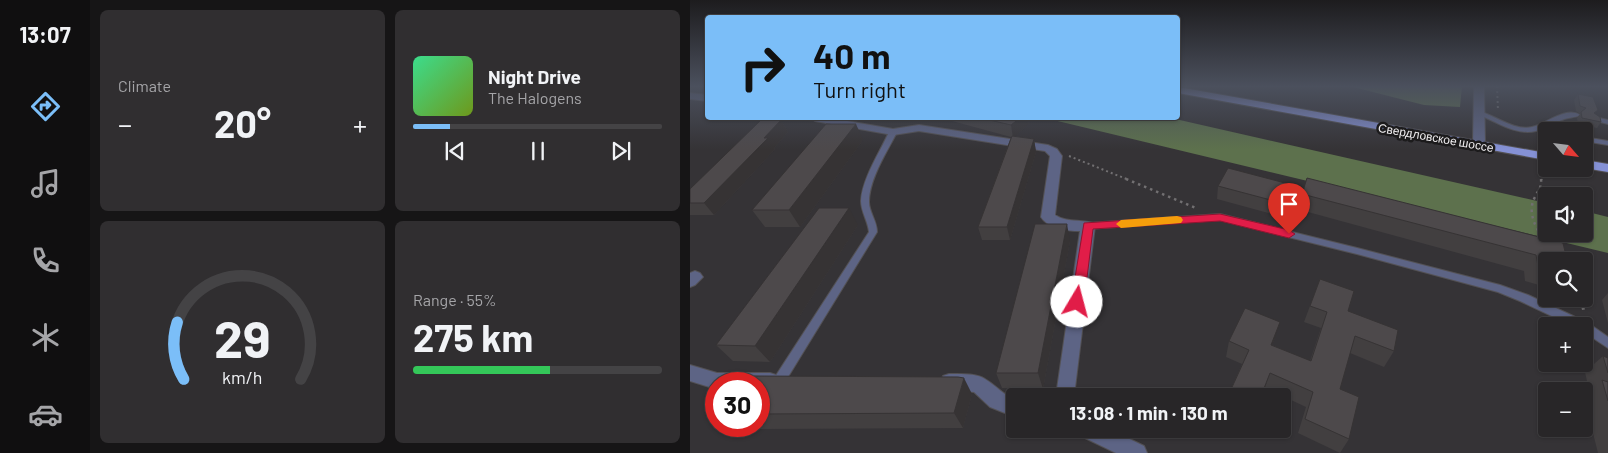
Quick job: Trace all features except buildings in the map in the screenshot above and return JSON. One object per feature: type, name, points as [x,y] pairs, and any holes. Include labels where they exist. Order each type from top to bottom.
[{"type":"main road","name":"Свердловское шоссе","points":[[1272,107],[1538,155]]},
{"type":"main road","points":[[1593,166],[1608,168]]},
{"type":"street","points":[[1479,107],[1479,145]]},
{"type":"street","points":[[826,120],[892,132],[918,128],[1048,148],[1056,156],[1048,216],[1054,222],[1068,226],[1088,226],[1066,388]]},
{"type":"street","points":[[690,373],[717,381],[799,381]]},
{"type":"street","points":[[927,382],[978,384],[998,401],[1006,404]]},
{"type":"street","points":[[1106,438],[1137,453]]},
{"type":"lane","points":[[1479,113],[1508,126],[1538,132]]},
{"type":"lane","points":[[1528,130],[1544,126],[1566,115],[1576,115]]},
{"type":"lane","points":[[1595,119],[1608,122]]},
{"type":"lane","points":[[779,381],[873,232],[873,226],[866,211],[865,199],[874,171],[892,132]]},
{"type":"lane","points":[[1593,140],[1608,143]]},
{"type":"lane","points":[[1088,226],[1220,217],[1500,289],[1565,317]]},
{"type":"lane","points":[[1593,332],[1608,343]]},
{"type":"path","points":[[1498,107],[1498,120]]},
{"type":"path","points":[[1048,148],[1220,217]]},
{"type":"path","points":[[1542,178],[1540,190],[1534,197],[1532,209],[1534,224],[1547,244]]},
{"type":"green space","points":[[1053,120],[1180,120],[1538,201],[1538,236]]},
{"type":"green space","points":[[1593,213],[1608,217],[1608,253],[1562,242],[1593,242]]},
{"type":"slow traffic","points":[[1121,224],[1177,220]]},
{"type":"route","points":[[1077,302],[1088,226],[1220,217],[1289,234]]}]
